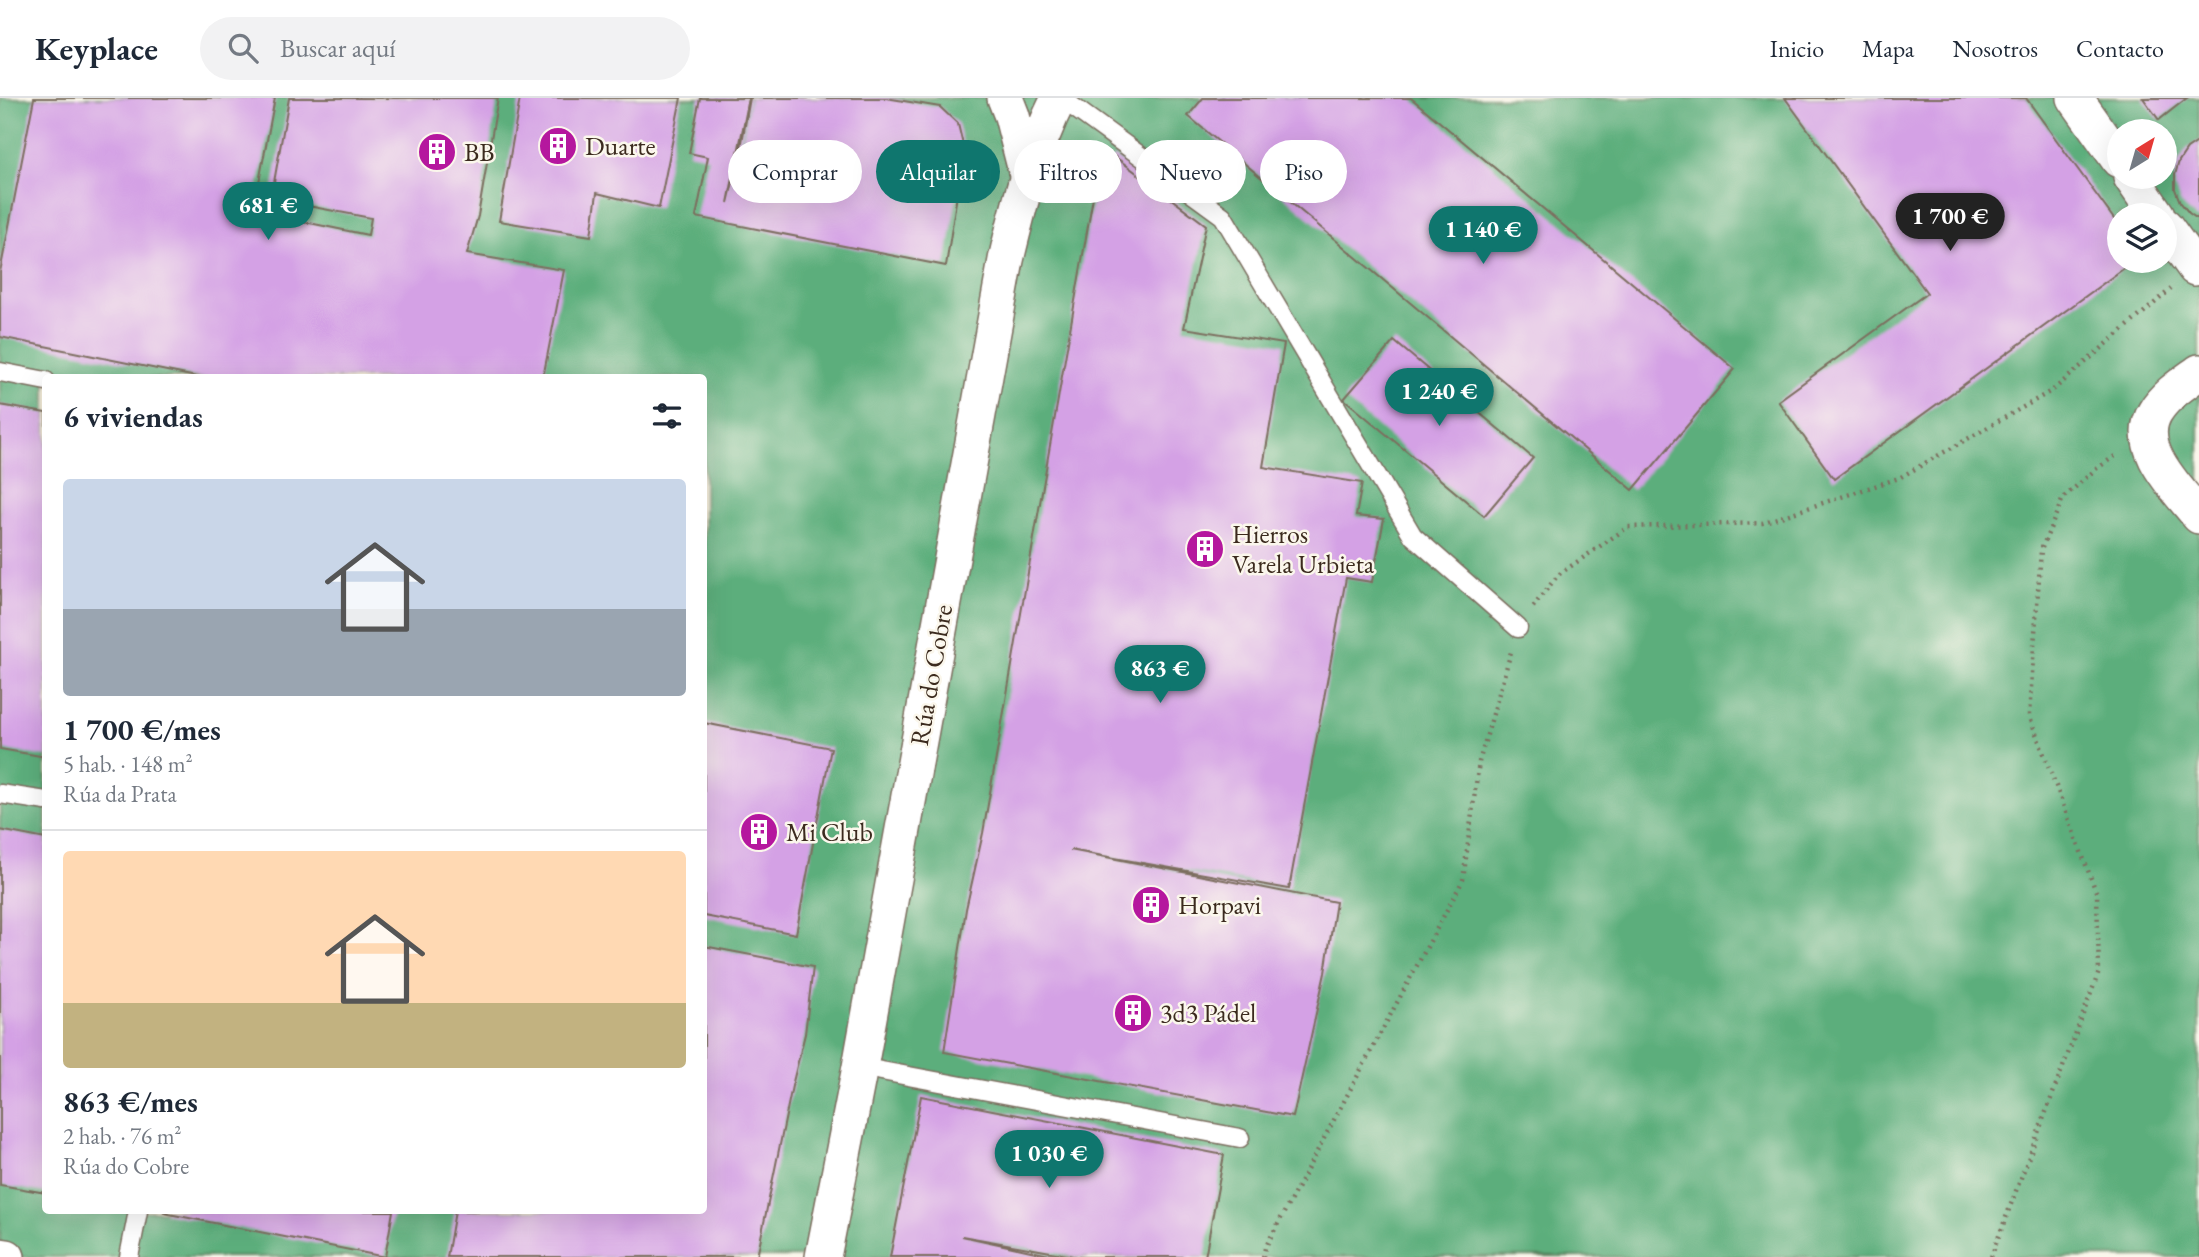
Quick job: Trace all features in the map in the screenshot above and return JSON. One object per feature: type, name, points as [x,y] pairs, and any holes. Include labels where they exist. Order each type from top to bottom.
[{"type":"street","points":[[1005,98],[1018,140]]},
{"type":"street","name":"Rúa do Cobre","points":[[1039,140],[1060,98]]},
{"type":"street","points":[[2075,98],[2107,143]]},
{"type":"street","name":"Rúa do Cobre","points":[[823,1257],[1006,260],[1020,203]]},
{"type":"street","points":[[2177,243],[2194,268]]},
{"type":"street","points":[[2199,372],[2168,395],[2154,413],[2148,434],[2157,461],[2199,516]]},
{"type":"street","points":[[0,1256],[7,1257]]},
{"type":"lane","points":[[1060,98],[1223,216],[1413,536],[1518,628]]},
{"type":"lane","points":[[0,372],[42,380]]},
{"type":"lane","points":[[0,794],[42,800]]},
{"type":"lane","points":[[860,1067],[1240,1138]]},
{"type":"lane","points":[[129,1257],[137,1214]]},
{"type":"path","points":[[1263,1257],[1265,1248],[1463,880],[1479,762],[1518,628],[1558,575],[1628,527],[1762,523],[1899,478],[2053,390],[2194,268]]},
{"type":"path","points":[[1991,1257],[2099,972],[2097,894],[2029,715],[2041,550],[2063,498],[2096,469],[2148,434]]},
{"type":"green space","points":[[0,98],[2199,98],[2199,1257],[0,1257]]},
{"type":"building","points":[[34,98],[275,98],[256,198],[239,195],[236,208],[368,235],[371,218],[271,199],[289,98],[498,98],[478,216],[467,254],[564,270],[544,374],[181,374],[0,337],[0,272]]},
{"type":"building","name":"Duarte","points":[[520,98],[681,98],[659,208],[597,193],[591,236],[499,221]]},
{"type":"building","points":[[700,98],[749,98],[741,140],[728,140],[728,203],[862,203],[862,140],[742,140],[750,98],[886,98],[940,107],[958,124],[962,140],[876,140],[876,203],[956,203],[946,266],[696,217],[708,157],[689,153]]},
{"type":"building","points":[[1203,98],[1411,98],[1735,369],[1633,490],[1292,203],[1347,203],[1347,140],[1260,140],[1260,177],[1246,165],[1246,140],[1217,140],[1188,116]]},
{"type":"building","points":[[1785,98],[2026,98],[2107,209],[2107,273],[2117,273],[1834,479],[1778,401],[1927,293]]},
{"type":"building","points":[[2143,98],[2187,98],[2160,119]]},
{"type":"building","points":[[2199,141],[2199,220],[2180,202],[2175,189],[2179,161],[2187,149]]},
{"type":"building","name":"Hierros Varela Urbieta","points":[[1122,162],[1136,172],[1136,203],[1177,203],[1206,225],[1184,328],[1284,344],[1263,467],[1362,483],[1356,516],[1384,519],[1372,582],[1346,578],[1289,889],[1070,850],[1336,902],[1325,973],[1293,1117],[944,1052],[966,909],[983,833],[1092,203],[1122,203]]},
{"type":"building","points":[[1394,341],[1533,458],[1484,516],[1344,399]]},
{"type":"building","points":[[0,405],[42,412],[42,756],[0,749]]},
{"type":"building","name":"Mi Club","points":[[707,724],[831,748],[796,934],[707,917]]},
{"type":"building","points":[[0,830],[42,838],[42,1192],[0,1185]]},
{"type":"building","points":[[707,947],[813,967],[805,1034],[757,1257],[447,1257],[454,1214],[707,1214]]},
{"type":"building","points":[[921,1096],[1224,1155],[1205,1257],[1078,1257],[962,1236],[1058,1257],[890,1257]]},
{"type":"building","points":[[169,1214],[392,1214],[385,1257]]},
{"type":"place","name":"Duarte","points":[[558,146]]},
{"type":"place","name":"BB","points":[[437,152]]},
{"type":"place","name":"Hierros Varela Urbieta","points":[[1205,549]]},
{"type":"place","name":"Mi Club","points":[[759,832]]},
{"type":"place","name":"Horpavi","points":[[1151,905]]},
{"type":"place","name":"3d3 Pádel","points":[[1133,1013]]}]
